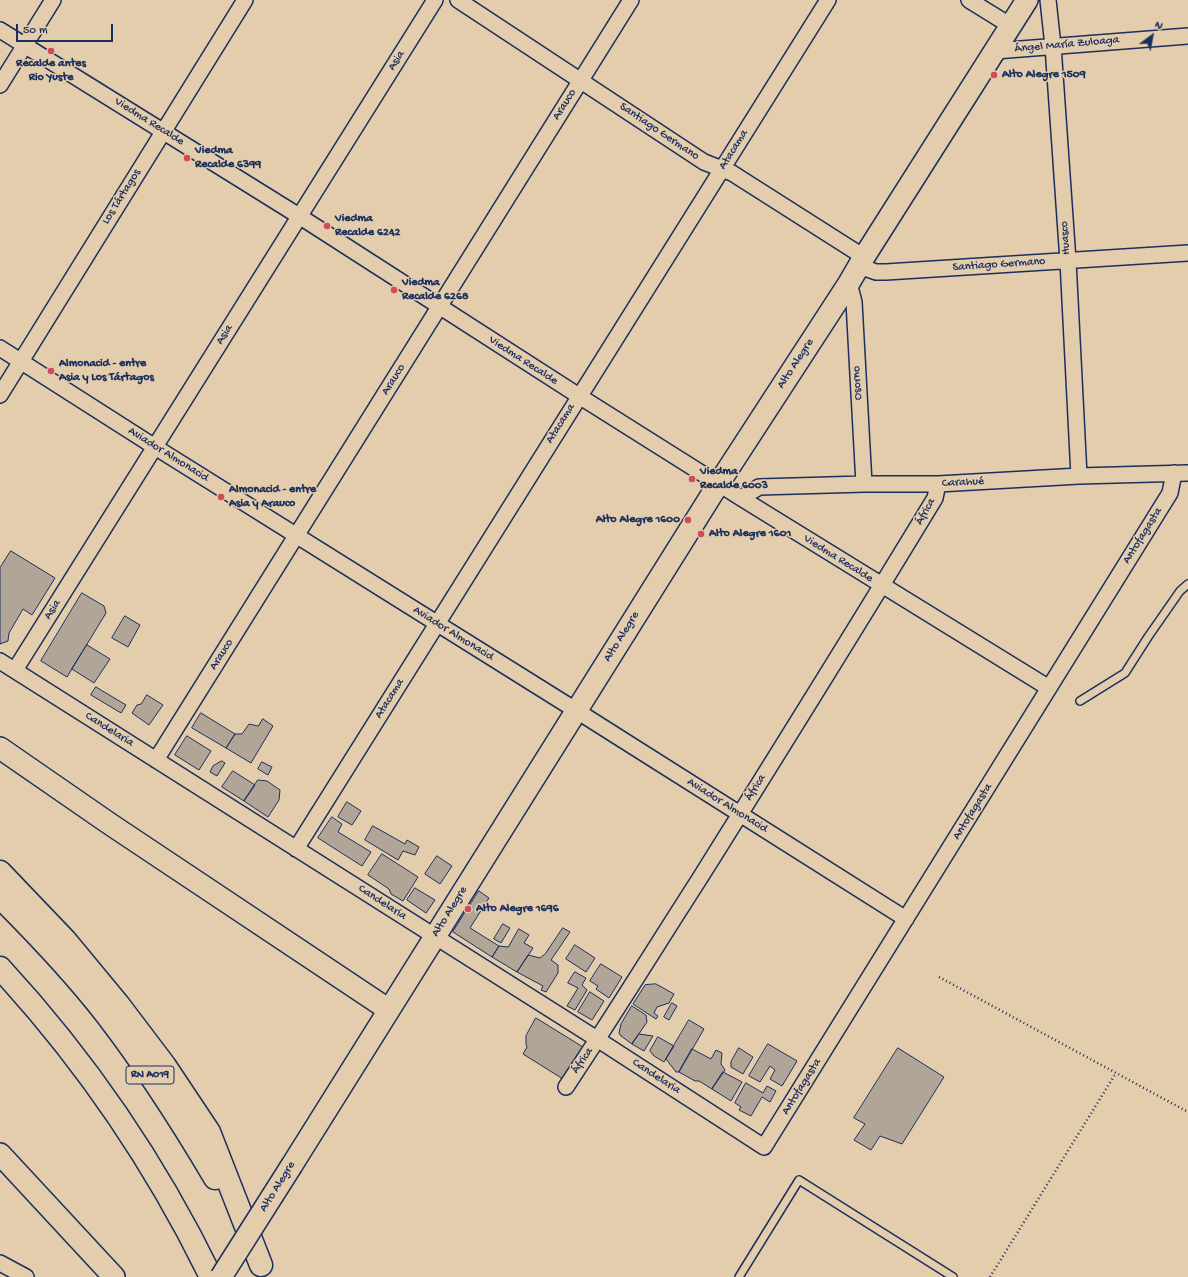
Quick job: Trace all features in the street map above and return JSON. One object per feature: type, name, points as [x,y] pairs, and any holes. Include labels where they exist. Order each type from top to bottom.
[{"type":"highway","points":[[0,872],[65,940],[114,998],[166,1066],[209,1132],[264,1271]]},
{"type":"highway","name":"RN A019","points":[[0,897],[54,954],[105,1013],[149,1073],[192,1139],[222,1189],[264,1271]]},
{"type":"highway","points":[[0,968],[64,1042],[110,1104],[178,1212],[211,1277]]},
{"type":"highway","points":[[0,988],[54,1050],[100,1114],[134,1165],[156,1202],[196,1277]]},
{"type":"main road","name":"Alto Alegre","points":[[221,1277],[718,484],[1027,0]]},
{"type":"main road","points":[[0,748],[110,824],[389,1010]]},
{"type":"main road","points":[[0,1154],[114,1277]]},
{"type":"street","points":[[0,85],[53,0]]},
{"type":"street","name":"Los Tártagos","points":[[0,395],[245,0]]},
{"type":"street","name":"Asia","points":[[15,670],[435,0]]},
{"type":"street","name":"Santiago Germano","points":[[458,0],[704,162],[732,173],[857,268],[876,272],[886,272],[1188,253]]},
{"type":"street","name":"Arauco","points":[[156,760],[631,0]]},
{"type":"street","name":"Atacama","points":[[296,849],[828,0]]},
{"type":"street","name":"Ángel María Zuloaga","points":[[969,0],[1011,26]]},
{"type":"street","name":"Huasco","points":[[1048,0],[1053,46],[1068,261],[1079,476]]},
{"type":"street","name":"Viedma Recalde","points":[[0,30],[299,216],[718,484],[1049,688]]},
{"type":"street","name":"Ángel María Zuloaga","points":[[995,51],[1188,36]]},
{"type":"street","name":"Osorno","points":[[857,268],[854,302],[864,484]]},
{"type":"street","name":"Aviador Almonacid","points":[[0,348],[437,624],[577,710],[906,919]]},
{"type":"street","name":"Carahué","points":[[741,498],[759,487],[864,484],[938,484],[1079,476],[1181,473]]},
{"type":"street","name":"Antofagasta","points":[[764,1147],[1181,473]]},
{"type":"street","name":"África","points":[[566,1087],[598,1040],[882,586],[935,498],[938,484]]},
{"type":"street","name":"Candelaria","points":[[0,661],[764,1147]]},
{"type":"street","points":[[0,1263],[26,1277]]},
{"type":"lane","points":[[1080,701],[1125,673],[1148,637],[1180,592],[1188,584]]},
{"type":"lane","points":[[739,1277],[799,1180],[953,1277]]},
{"type":"path","points":[[939,976],[1188,1112]]},
{"type":"path","points":[[990,1277],[1116,1073]]},
{"type":"building","points":[[11,551],[55,578],[32,615],[23,609],[9,633],[8,641],[0,644],[0,568]]},
{"type":"building","points":[[82,593],[104,606],[106,613],[67,677],[41,661]]},
{"type":"building","points":[[125,616],[140,625],[128,647],[112,638]]},
{"type":"building","points":[[87,645],[110,659],[94,683],[72,669]]},
{"type":"building","points":[[96,687],[126,705],[121,713],[91,695]]},
{"type":"building","points":[[147,695],[163,705],[149,725],[132,713],[137,705],[141,704]]},
{"type":"building","points":[[201,713],[235,734],[226,748],[192,728]]},
{"type":"building","points":[[263,719],[273,726],[251,763],[226,748],[235,734],[242,734],[249,724],[258,726]]},
{"type":"building","points":[[187,736],[211,751],[199,770],[175,755]]},
{"type":"building","points":[[222,761],[225,763],[217,776],[210,772],[213,766]]},
{"type":"building","points":[[262,762],[272,767],[268,775],[258,769]]},
{"type":"building","points":[[233,771],[255,785],[244,801],[222,787]]},
{"type":"building","points":[[258,780],[267,781],[280,790],[279,800],[268,817],[244,801]]},
{"type":"building","points":[[347,802],[361,811],[352,825],[338,817]]},
{"type":"building","points":[[332,817],[342,824],[338,832],[371,852],[362,866],[318,838]]},
{"type":"building","points":[[373,826],[405,844],[407,840],[419,847],[415,855],[403,851],[398,860],[365,840]]},
{"type":"building","points":[[382,854],[418,877],[403,901],[391,894],[389,889],[368,875]]},
{"type":"building","points":[[437,856],[452,866],[440,884],[425,874]]},
{"type":"building","points":[[415,888],[435,900],[426,913],[407,900]]},
{"type":"building","points":[[479,891],[489,898],[470,928],[499,946],[492,957],[453,932]]},
{"type":"building","points":[[503,924],[510,928],[501,943],[494,939]]},
{"type":"building","points":[[563,928],[570,932],[551,960],[558,965],[558,973],[546,992],[541,990],[543,986],[517,972],[528,955],[540,958],[545,954]]},
{"type":"building","points":[[519,929],[529,935],[524,943],[533,948],[517,972],[492,957],[499,946],[508,947]]},
{"type":"building","points":[[575,945],[595,958],[586,972],[566,959]]},
{"type":"building","points":[[601,964],[622,977],[609,998],[596,989],[598,986],[590,981]]},
{"type":"building","points":[[575,972],[586,978],[582,985],[587,990],[575,1010],[567,1006],[578,988],[568,983]]},
{"type":"building","points":[[656,984],[674,994],[669,1003],[657,1007],[654,1013],[658,1016],[656,1019],[633,1004],[645,985]]},
{"type":"building","points":[[590,992],[604,1001],[592,1020],[578,1012]]},
{"type":"building","points":[[672,1003],[677,1006],[669,1020],[664,1017]]},
{"type":"building","points":[[632,1006],[646,1015],[647,1022],[632,1044],[619,1033],[621,1024]]},
{"type":"building","points":[[536,1018],[583,1047],[563,1079],[523,1054],[527,1047],[526,1036]]},
{"type":"building","points":[[689,1020],[704,1029],[679,1072],[676,1072],[666,1059]]},
{"type":"building","points":[[639,1034],[653,1036],[644,1051],[632,1044]]},
{"type":"building","points":[[658,1037],[674,1046],[664,1062],[654,1056],[650,1051]]},
{"type":"building","points":[[768,1044],[797,1061],[782,1086],[770,1079],[775,1070],[770,1066],[760,1082],[749,1076]]},
{"type":"building","points":[[739,1048],[753,1057],[743,1074],[731,1067],[731,1062]]},
{"type":"building","points":[[898,1048],[944,1077],[902,1144],[880,1136],[871,1150],[854,1140],[865,1124],[854,1118]]},
{"type":"building","points":[[692,1049],[711,1059],[716,1050],[722,1053],[721,1064],[725,1070],[712,1089],[679,1072]]},
{"type":"building","points":[[723,1072],[742,1082],[731,1101],[712,1089]]},
{"type":"building","points":[[746,1083],[763,1093],[767,1086],[776,1091],[770,1102],[762,1097],[751,1116],[739,1110],[741,1107],[735,1103]]},
{"type":"place","name":"Recalde antes Rio Yuste","points":[[51,51]]},
{"type":"place","name":"Alto Alegre 1509","points":[[994,75]]},
{"type":"place","name":"Viedma Recalde 6399","points":[[187,158]]},
{"type":"place","name":"Viedma Recalde 6242","points":[[327,226]]},
{"type":"place","name":"Viedma Recalde 6268","points":[[394,290]]},
{"type":"place","name":"Almonacid - entre Asia y Los Tártagos","points":[[51,371]]},
{"type":"place","name":"Viedma Recalde 6003","points":[[692,479]]},
{"type":"place","name":"Almonacid - entre Asia y Arauco","points":[[221,497]]},
{"type":"place","name":"Alto Alegre 1600","points":[[688,520]]},
{"type":"place","name":"Alto Alegre 1601","points":[[701,534]]},
{"type":"place","name":"Alto Alegre 1696","points":[[468,909]]}]
